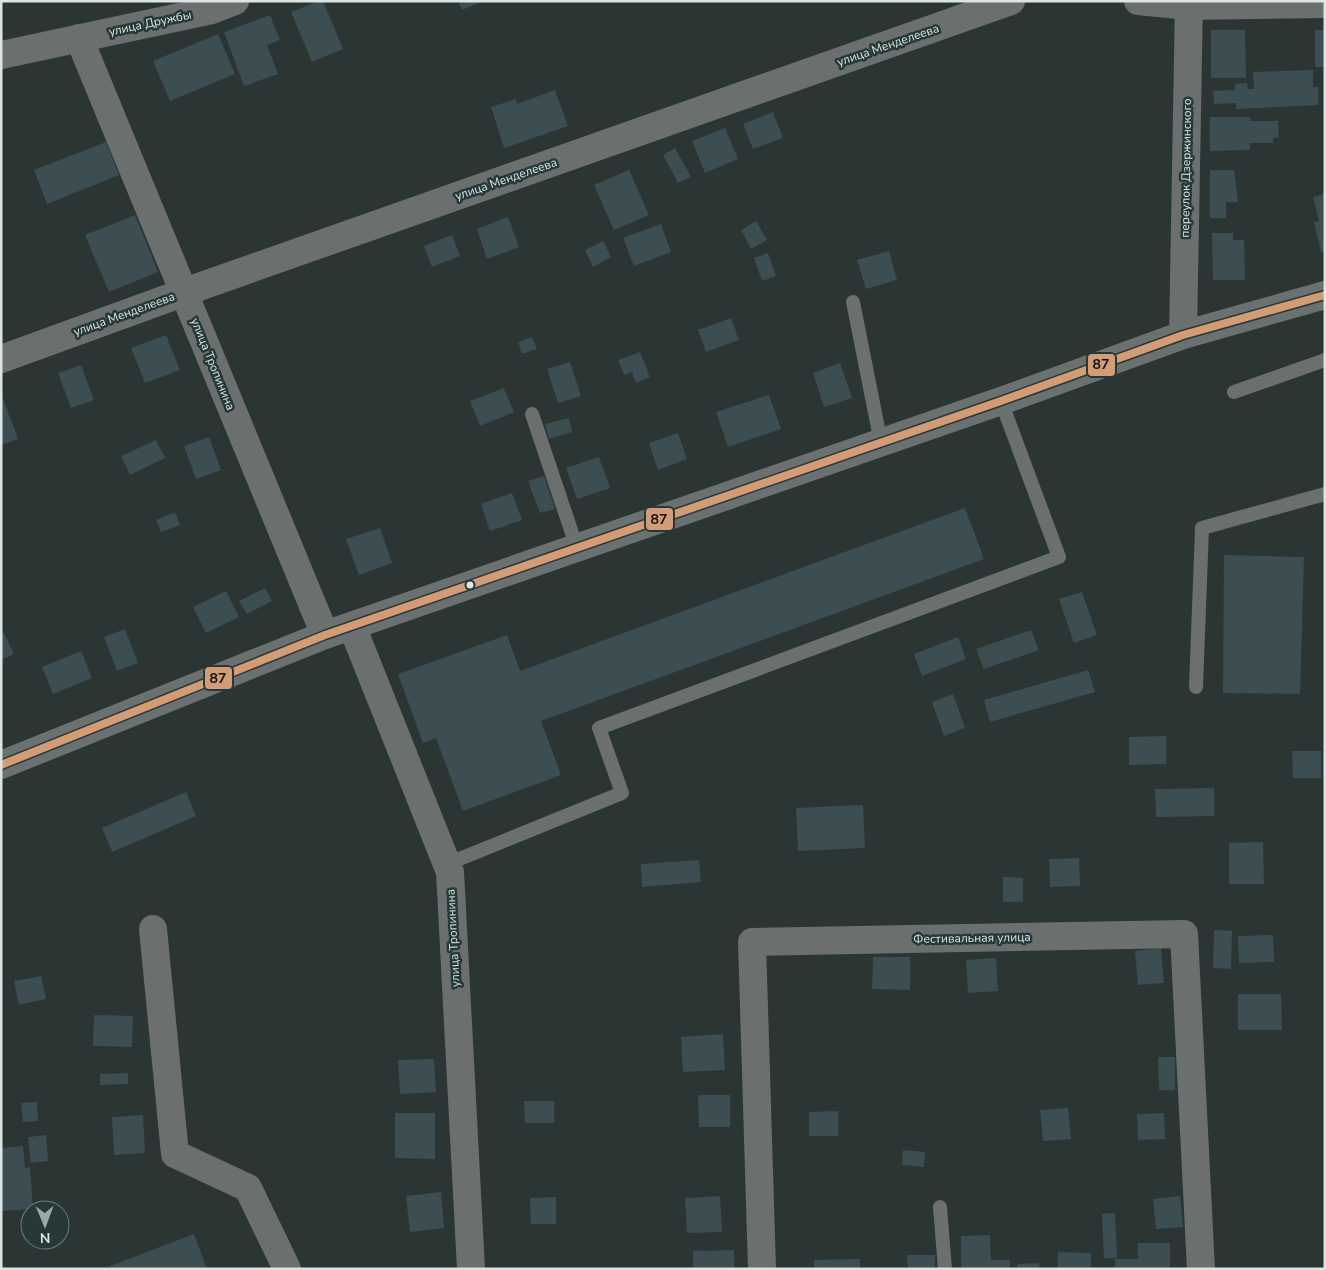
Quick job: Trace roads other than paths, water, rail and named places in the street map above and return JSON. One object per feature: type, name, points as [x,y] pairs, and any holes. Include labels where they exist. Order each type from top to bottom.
[{"type":"main road","points":[[1,766],[325,635],[881,443],[1183,335],[1325,295]]},
{"type":"street","name":"улица Менделеева","points":[[1,359],[1011,1]]},
{"type":"street","points":[[1138,1],[1325,4]]},
{"type":"street","name":"переулок Дзержинского","points":[[1183,335],[1189,3]]},
{"type":"street","name":"улица Дружбы","points":[[1,55],[218,4]]},
{"type":"street","name":"улица Тропинина","points":[[86,36],[184,293],[325,635]]},
{"type":"street","name":"улица Тропинина","points":[[352,626],[450,872],[470,1269]]},
{"type":"street","points":[[153,929],[175,1154],[248,1188],[287,1269]]},
{"type":"street","name":"Фестивальная улица","points":[[762,1269],[752,942],[1184,934],[1201,1269]]},
{"type":"lane","points":[[853,302],[881,443]]},
{"type":"lane","points":[[1234,392],[1325,360]]},
{"type":"lane","points":[[447,864],[622,793],[599,728],[1058,557],[1001,401]]},
{"type":"lane","points":[[532,414],[577,548]]},
{"type":"lane","points":[[1196,687],[1202,528],[1325,494]]},
{"type":"lane","points":[[940,1207],[945,1269]]}]
